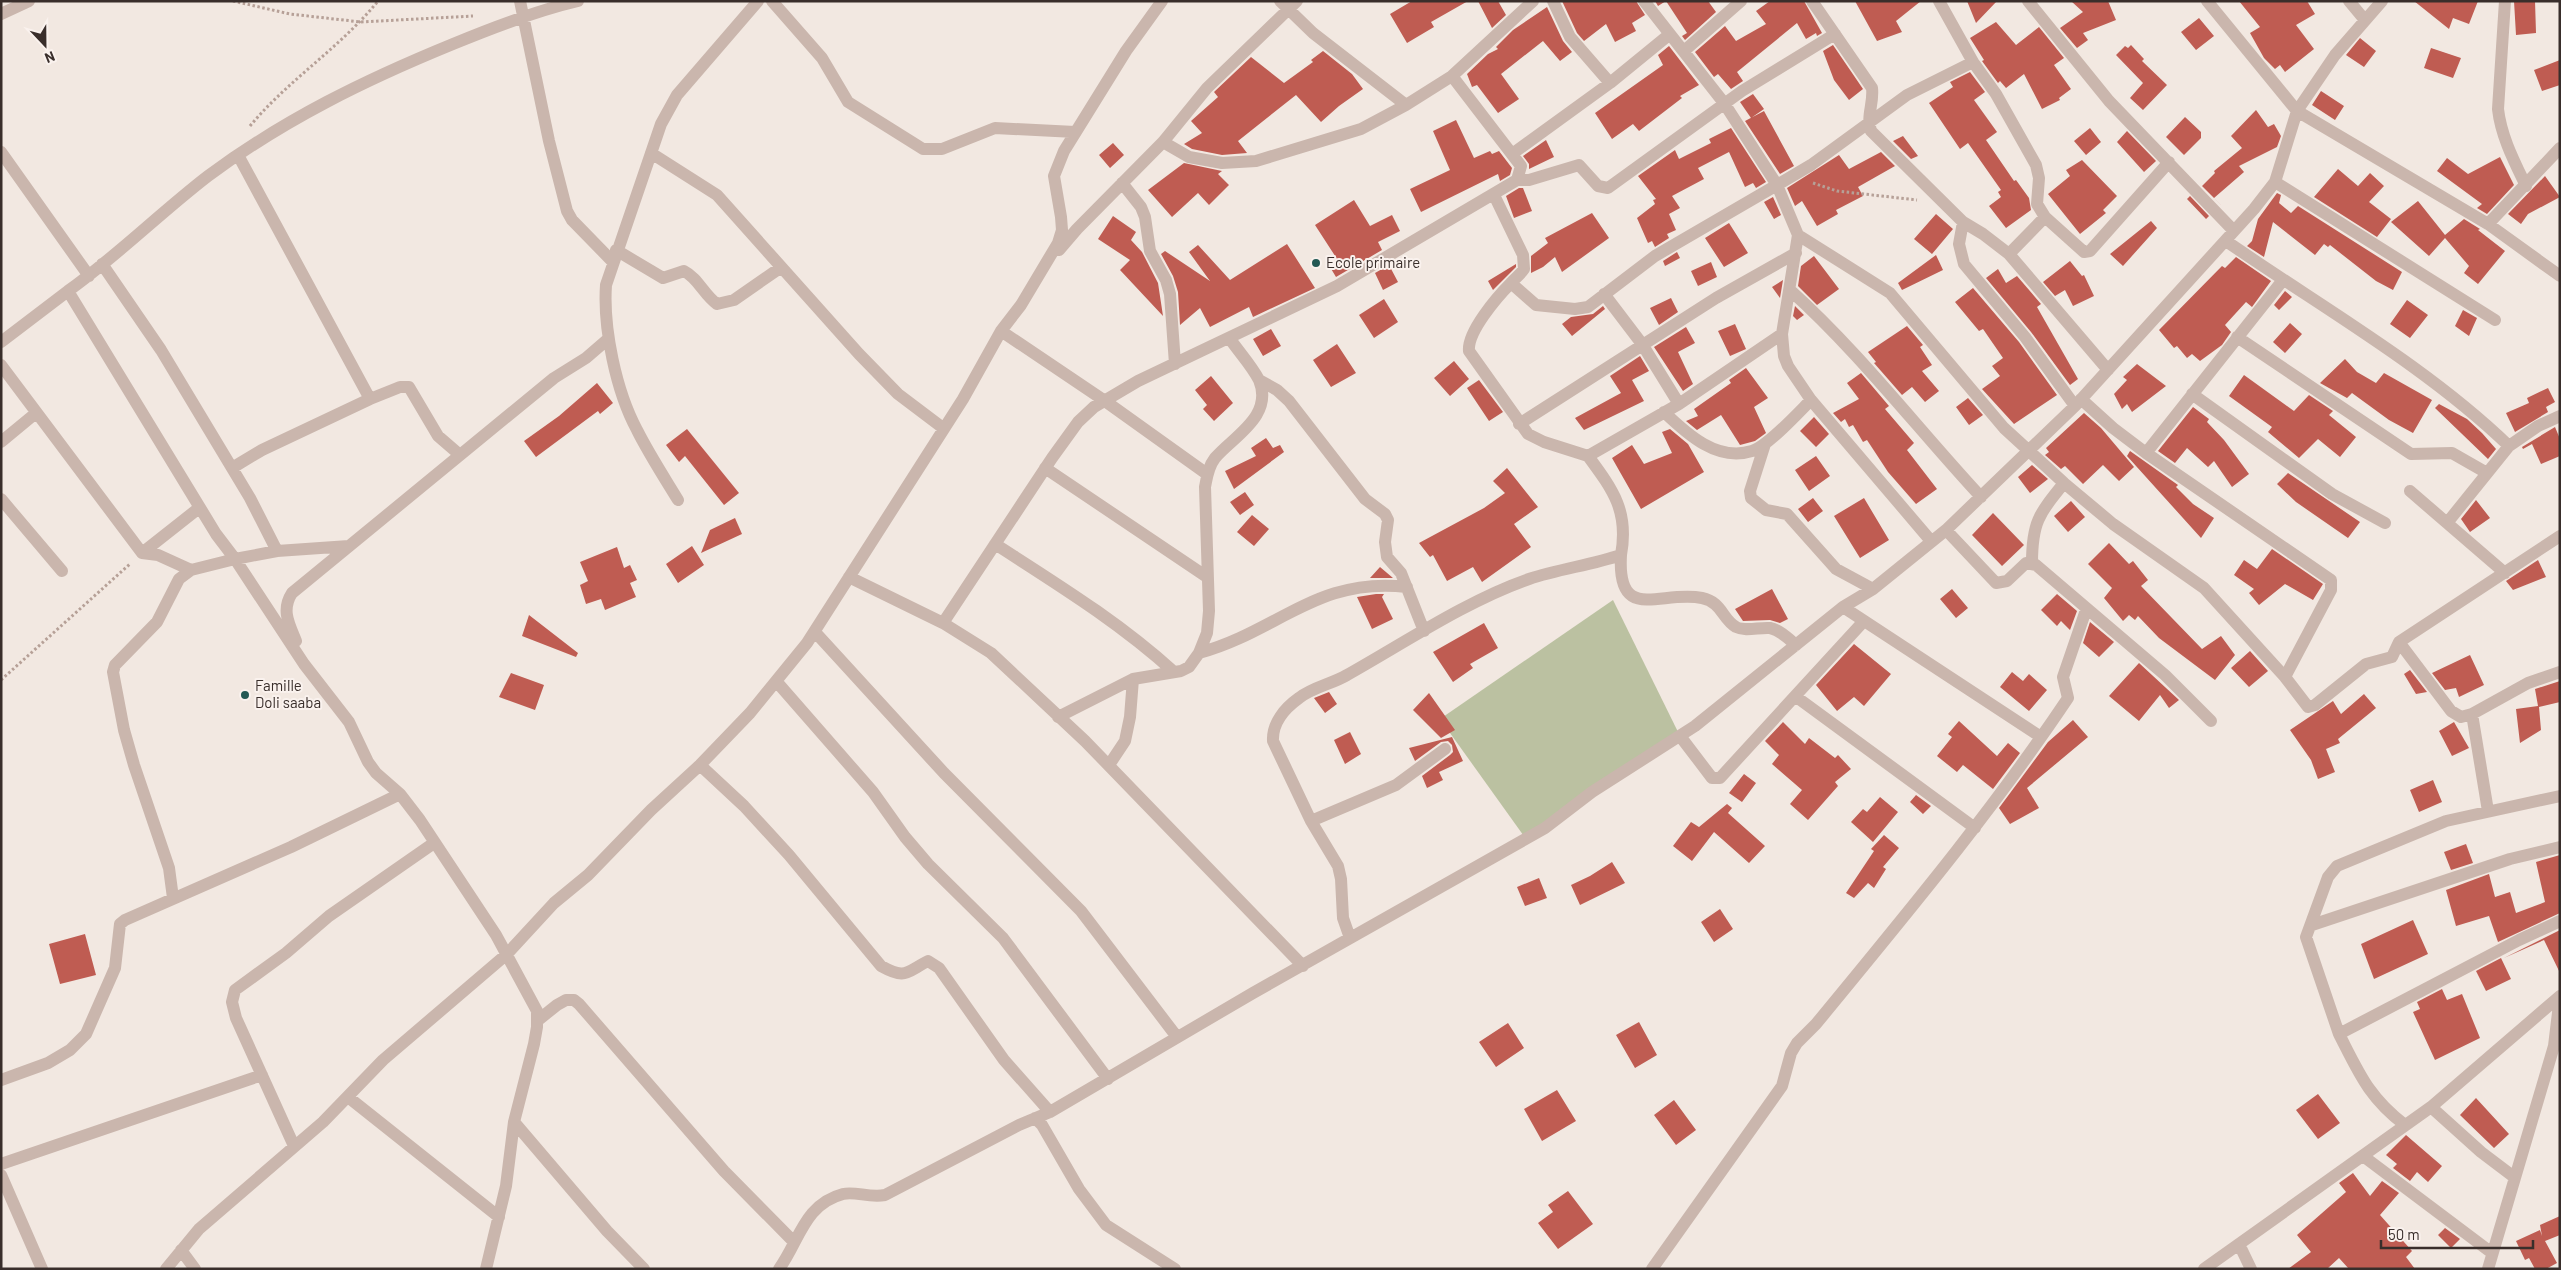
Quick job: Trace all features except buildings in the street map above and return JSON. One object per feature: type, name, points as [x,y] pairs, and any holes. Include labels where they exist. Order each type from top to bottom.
[{"type":"street","points":[[1,14],[28,1]]},
{"type":"street","points":[[520,1],[549,141],[572,220],[614,256],[663,278],[684,271],[717,304],[734,300],[780,268]]},
{"type":"street","points":[[1,342],[89,276],[206,178],[285,123],[360,84],[409,62],[523,16],[578,1]]},
{"type":"street","points":[[678,500],[634,424],[608,339],[604,311],[606,285],[614,256],[661,124],[678,96],[758,1]]},
{"type":"street","points":[[772,1],[822,58],[848,102],[923,149],[942,149],[995,128],[1075,132]]},
{"type":"street","points":[[1044,268],[1058,243],[1062,230],[1054,176],[1064,151],[1126,51],[1162,1]]},
{"type":"street","points":[[1553,1],[1570,37],[1610,83]]},
{"type":"street","points":[[1644,1],[1724,103],[1777,184],[1798,235],[1782,334],[1782,343],[1788,366],[1811,400],[1931,541]]},
{"type":"street","points":[[1684,51],[1741,1]]},
{"type":"street","points":[[1812,1],[1872,88],[1873,96],[1868,122],[1876,137],[1963,222],[1983,234],[2009,254],[2108,370]]},
{"type":"street","points":[[1939,1],[1973,62],[1996,94],[2036,165],[2038,178],[2037,204],[2045,217],[2084,252],[2090,251],[2169,162]]},
{"type":"street","points":[[2028,1],[2109,101],[2169,162],[2230,236],[2283,280],[2476,414],[2509,446]]},
{"type":"street","points":[[2207,1],[2297,111],[2488,224],[2560,276]]},
{"type":"street","points":[[2349,1],[2364,18]]},
{"type":"street","points":[[778,1269],[786,1259],[793,1241],[810,1216],[828,1201],[844,1194],[872,1198],[885,1195],[1050,1112],[1350,938],[1545,828],[1592,792],[1696,726],[1843,607],[1873,589],[1946,530],[2030,452],[2078,403],[2230,236],[2275,182],[2297,111],[2335,55],[2364,18],[2382,1]]},
{"type":"street","points":[[2505,1],[2498,109],[2499,121],[2509,151],[2526,186]]},
{"type":"street","points":[[166,1269],[181,1250],[228,1202],[265,1174],[348,1097],[383,1060],[507,954],[554,904],[588,875],[750,713],[815,632],[963,399],[1000,331],[1044,268],[1077,229],[1163,142],[1207,88],[1289,4],[1313,33],[1406,105]]},
{"type":"street","points":[[1163,142],[1189,157],[1222,164],[1256,161],[1361,128],[1406,105],[1452,76],[1525,4]]},
{"type":"street","points":[[1512,154],[1610,83],[1670,34]]},
{"type":"street","points":[[943,623],[1045,468],[1078,422],[1094,408],[1175,364],[1337,286],[1517,180],[1528,180],[1579,165],[1598,186],[1608,188],[1724,103],[1836,34]]},
{"type":"street","points":[[1511,283],[1536,305],[1543,307],[1581,308],[1604,294],[1655,256],[1793,176],[1907,95],[1973,62]]},
{"type":"street","points":[[1452,76],[1521,166],[1517,180]]},
{"type":"street","points":[[2488,224],[2560,148]]},
{"type":"street","points":[[1,152],[89,276]]},
{"type":"street","points":[[651,153],[717,195],[780,268],[898,394],[943,428]]},
{"type":"street","points":[[238,155],[370,399]]},
{"type":"street","points":[[2275,182],[2495,320]]},
{"type":"street","points":[[1122,183],[1141,207],[1145,218],[1150,251],[1166,280],[1170,294],[1175,364]]},
{"type":"street","points":[[1494,195],[1523,255],[1524,269],[1476,327],[1468,342],[1469,351],[1519,424],[1536,439],[1588,456],[1612,489],[1622,513],[1624,541],[1621,555],[1622,585],[1629,594],[1646,600],[1702,598],[1715,603],[1734,626],[1741,629],[1772,628],[1796,645]]},
{"type":"street","points":[[2009,254],[2045,217]]},
{"type":"street","points":[[1963,222],[1960,244],[1964,264],[2078,403],[2146,453],[2330,580],[2331,590],[2285,677]]},
{"type":"street","points":[[1798,235],[1890,294],[2004,428],[2064,483],[2113,524],[2204,588],[2285,677],[2308,707],[2313,706],[2366,664],[2392,657],[2399,642],[2560,536]]},
{"type":"street","points":[[1519,424],[1716,298],[1796,253]]},
{"type":"street","points":[[102,264],[160,350],[232,468],[277,552]]},
{"type":"street","points":[[2146,453],[2283,280]]},
{"type":"street","points":[[1790,290],[1829,326],[1874,374],[1944,457],[1982,498]]},
{"type":"street","points":[[68,291],[199,508],[304,664],[349,722],[368,762],[376,773],[400,794],[420,820],[507,954],[536,1011],[537,1021],[534,1044],[514,1122],[510,1160],[499,1217],[486,1269]]},
{"type":"street","points":[[1604,294],[1642,344],[1678,404]]},
{"type":"street","points":[[1000,331],[1105,401],[1207,474]]},
{"type":"street","points":[[1588,456],[1678,404],[1782,334]]},
{"type":"street","points":[[2237,337],[2411,454],[2452,453],[2487,473]]},
{"type":"street","points":[[304,664],[286,614],[286,601],[292,593],[554,378],[586,358],[608,339]]},
{"type":"street","points":[[1230,339],[1259,380],[1277,390],[1288,401],[1365,499],[1385,514],[1388,520],[1385,542],[1387,557],[1398,567],[1424,631]]},
{"type":"street","points":[[1,365],[142,553],[158,555],[191,570]]},
{"type":"street","points":[[1058,718],[1133,679],[1174,672],[1189,667],[1199,653],[1207,633],[1205,487],[1207,474],[1214,459],[1258,415],[1262,399],[1259,380]]},
{"type":"street","points":[[232,468],[262,450],[400,386],[409,387],[438,436],[460,455]]},
{"type":"street","points":[[2192,394],[2332,494],[2385,522]]},
{"type":"street","points":[[1664,412],[1697,442],[1710,447],[1741,453],[1753,451],[1765,444],[1811,400]]},
{"type":"street","points":[[1,442],[36,413]]},
{"type":"street","points":[[2447,523],[2509,446],[2538,426],[2560,416]]},
{"type":"street","points":[[1765,444],[1750,491],[1751,498],[1766,510],[1787,514],[1836,569],[1873,589]]},
{"type":"street","points":[[1045,468],[1207,577]]},
{"type":"street","points":[[2032,563],[2033,532],[2038,517],[2064,483]]},
{"type":"street","points":[[2410,491],[2505,573]]},
{"type":"street","points":[[1,499],[62,572]]},
{"type":"street","points":[[142,553],[199,508]]},
{"type":"street","points":[[1946,530],[1996,583],[2002,584],[2021,566],[2032,563]]},
{"type":"street","points":[[995,544],[1095,608],[1142,643],[1174,672]]},
{"type":"street","points":[[173,898],[169,868],[124,730],[113,672],[118,659],[157,622],[179,579],[191,570],[235,559],[277,552],[349,546]]},
{"type":"street","points":[[1350,938],[1343,918],[1341,879],[1338,866],[1311,821],[1273,741],[1273,732],[1276,724],[1287,709],[1310,691],[1340,679],[1484,599],[1530,579],[1621,555]]},
{"type":"street","points":[[2032,563],[2165,675],[2210,722]]},
{"type":"street","points":[[849,577],[943,623],[991,653],[1109,765],[1303,966]]},
{"type":"street","points":[[1199,653],[1216,648],[1291,611],[1344,589],[1382,584],[1406,587]]},
{"type":"street","points":[[1843,607],[1863,622],[2042,737]]},
{"type":"street","points":[[1652,1269],[1782,1086],[1791,1053],[1797,1043],[1816,1024],[1975,828],[2042,737],[2069,696],[2063,677],[2086,610]]},
{"type":"street","points":[[1680,736],[1712,778],[1717,780],[1863,622]]},
{"type":"street","points":[[815,632],[944,773],[1080,911],[1177,1038]]},
{"type":"street","points":[[2399,642],[2451,711],[2461,717],[2472,714],[2528,683],[2560,672]]},
{"type":"street","points":[[1109,765],[1125,741],[1130,717],[1133,679]]},
{"type":"street","points":[[776,681],[872,792],[905,837],[928,864],[1003,938],[1108,1079]]},
{"type":"street","points":[[1795,696],[1975,828]]},
{"type":"street","points":[[2472,714],[2488,812]]},
{"type":"street","points":[[1311,821],[1396,785],[1446,749]]},
{"type":"street","points":[[700,765],[744,806],[789,855],[882,966],[896,974],[904,974],[928,961],[939,968],[1004,1060],[1050,1112]]},
{"type":"street","points":[[1,1080],[48,1063],[70,1050],[86,1034],[114,968],[120,924],[173,898],[291,847],[400,794]]},
{"type":"street","points":[[2405,1125],[2381,1106],[2369,1091],[2339,1034],[2306,942],[2306,937],[2312,925],[2328,877],[2337,866],[2446,821],[2560,796]]},
{"type":"street","points":[[294,1146],[236,1018],[232,1002],[235,990],[286,953],[329,916],[434,843]]},
{"type":"street","points":[[2312,925],[2510,859],[2560,847]]},
{"type":"street","points":[[2339,1034],[2519,940],[2560,921]]},
{"type":"street","points":[[2204,1269],[2431,1107],[2560,996]]},
{"type":"street","points":[[2488,1269],[2554,1046],[2560,996]]},
{"type":"street","points":[[537,1021],[566,1000],[574,1000],[579,1004],[724,1171],[793,1241]]},
{"type":"street","points":[[1,1164],[262,1075]]},
{"type":"street","points":[[348,1097],[499,1217]]},
{"type":"street","points":[[2431,1107],[2481,1152],[2514,1177]]},
{"type":"street","points":[[1035,1118],[1042,1125],[1079,1189],[1106,1224],[1175,1269]]},
{"type":"street","points":[[514,1122],[607,1231],[644,1269]]},
{"type":"street","points":[[2363,1156],[2492,1253]]},
{"type":"street","points":[[1,1176],[42,1269]]},
{"type":"street","points":[[2239,1244],[2251,1269]]},
{"type":"street","points":[[181,1250],[195,1269]]},
{"type":"path","points":[[233,1],[290,14],[361,22],[468,18],[476,15]]},
{"type":"path","points":[[243,134],[268,104],[361,22],[378,1]]},
{"type":"path","points":[[1793,176],[1837,191],[1941,202]]},
{"type":"path","points":[[1,680],[142,553]]},
{"type":"green space","points":[[1613,600],[1680,736],[1526,839],[1440,719]]},
{"type":"place","name":"Ecole primaire","points":[[1316,263]]},
{"type":"place","name":"Famille Doli saaba","points":[[245,695]]}]
